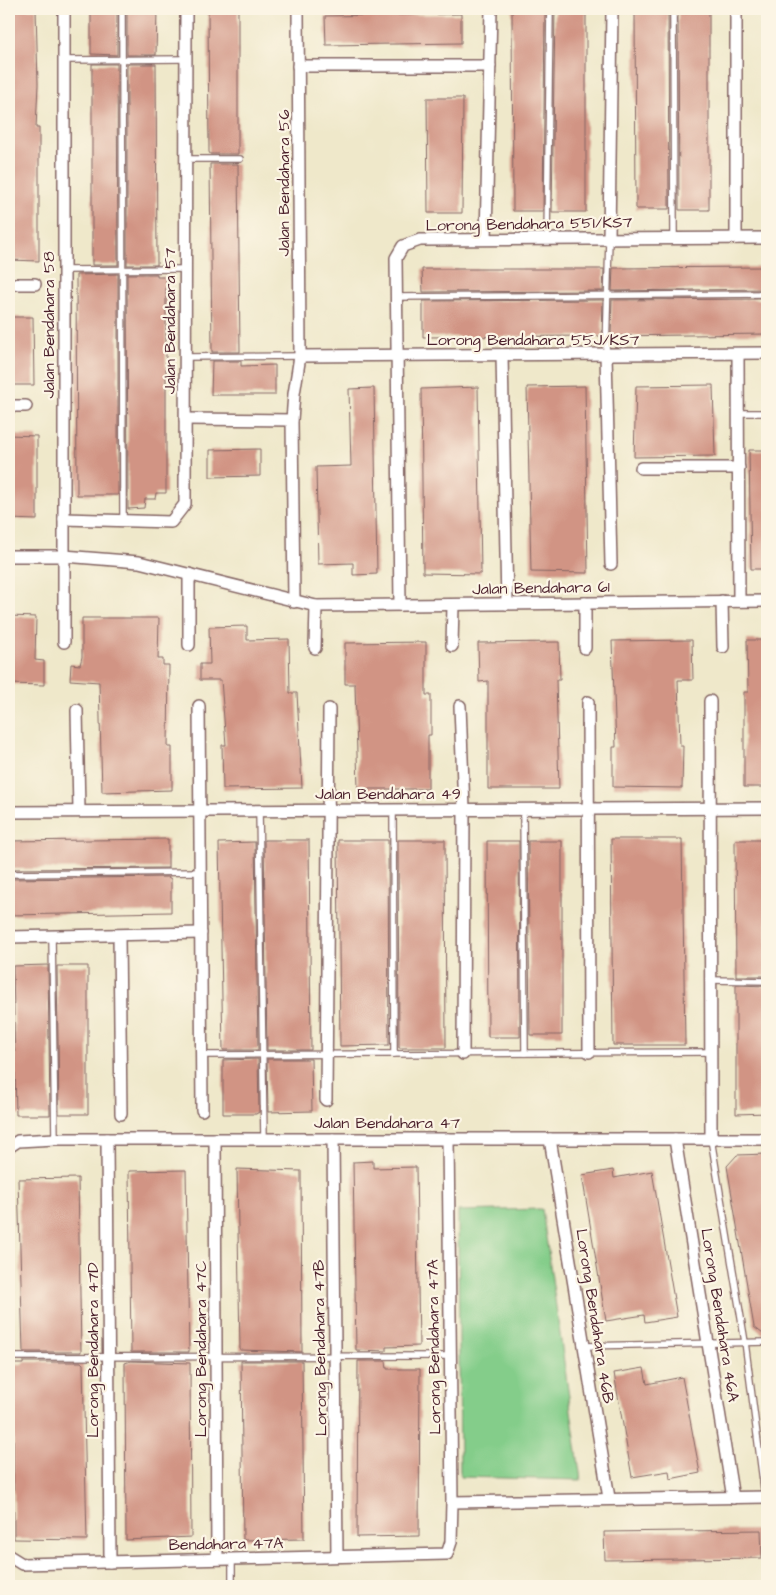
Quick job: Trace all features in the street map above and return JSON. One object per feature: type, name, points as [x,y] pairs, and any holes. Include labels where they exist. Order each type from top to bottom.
[{"type":"street","name":"Jalan Bendahara 58","points":[[64,9],[64,642]]},
{"type":"street","name":"Jalan Bendahara 57","points":[[64,519],[171,522],[185,504],[186,9]]},
{"type":"street","name":"Jalan Bendahara 56","points":[[294,602],[292,420],[300,356],[298,9]]},
{"type":"street","points":[[486,239],[491,9]]},
{"type":"street","points":[[610,238],[612,9]]},
{"type":"street","points":[[736,9],[736,238]]},
{"type":"street","points":[[298,66],[490,66]]},
{"type":"street","name":"Lorong Bendahara 55I/KS7","points":[[400,605],[398,356],[395,297],[396,258],[403,246],[420,240],[767,238]]},
{"type":"street","points":[[9,284],[35,284]]},
{"type":"street","points":[[606,354],[611,564]]},
{"type":"street","points":[[738,354],[739,601]]},
{"type":"street","name":"Lorong Bendahara 55J/KS7","points":[[300,356],[767,354]]},
{"type":"street","points":[[502,355],[507,604]]},
{"type":"street","points":[[9,406],[26,406]]},
{"type":"street","points":[[185,419],[292,420]]},
{"type":"street","points":[[641,468],[739,468]]},
{"type":"street","name":"Jalan Bendahara 61","points":[[9,556],[64,556],[139,562],[316,606],[767,601]]},
{"type":"street","points":[[189,574],[189,645]]},
{"type":"street","points":[[722,601],[723,648]]},
{"type":"street","points":[[585,603],[585,648]]},
{"type":"street","points":[[452,646],[453,605]]},
{"type":"street","points":[[316,606],[316,648]]},
{"type":"street","points":[[710,701],[710,1139]]},
{"type":"street","points":[[588,702],[589,1052]]},
{"type":"street","points":[[199,706],[202,1110]]},
{"type":"street","points":[[460,706],[464,809],[463,1054]]},
{"type":"street","points":[[326,1100],[329,709]]},
{"type":"street","points":[[77,710],[79,812]]},
{"type":"street","name":"Jalan Bendahara 49","points":[[9,812],[767,808]]},
{"type":"street","points":[[9,937],[201,933]]},
{"type":"street","points":[[119,936],[122,1114]]},
{"type":"street","name":"Jalan Bendahara 47","points":[[9,1147],[18,1141],[55,1139],[767,1139]]},
{"type":"street","name":"Lorong Bendahara 47D","points":[[107,1139],[110,1562]]},
{"type":"street","name":"Lorong Bendahara 47C","points":[[215,1139],[217,1559]]},
{"type":"street","name":"Lorong Bendahara 47B","points":[[333,1139],[337,1556]]},
{"type":"street","name":"Lorong Bendahara 47A","points":[[446,1554],[451,1542],[452,1502],[448,1139]]},
{"type":"street","name":"Lorong Bendahara 46B","points":[[550,1139],[609,1498]]},
{"type":"street","name":"Lorong Bendahara 46A","points":[[675,1139],[710,1344],[733,1498]]},
{"type":"street","points":[[452,1502],[766,1497]]},
{"type":"street","name":"Bendahara 47A","points":[[9,1556],[22,1564],[446,1554]]},
{"type":"lane","points":[[122,9],[123,522]]},
{"type":"lane","points":[[547,239],[550,9]]},
{"type":"lane","points":[[673,9],[674,238]]},
{"type":"lane","points":[[64,60],[186,59]]},
{"type":"lane","points":[[185,159],[240,159]]},
{"type":"lane","points":[[606,354],[610,238]]},
{"type":"lane","points":[[64,270],[186,269]]},
{"type":"lane","points":[[395,297],[767,294]]},
{"type":"lane","points":[[185,357],[300,356]]},
{"type":"lane","points":[[739,414],[767,413]]},
{"type":"lane","points":[[523,809],[525,1053]]},
{"type":"lane","points":[[259,810],[264,1139]]},
{"type":"lane","points":[[393,810],[394,1054]]},
{"type":"lane","points":[[9,874],[201,872]]},
{"type":"lane","points":[[52,937],[55,1139]]},
{"type":"lane","points":[[711,980],[767,981]]},
{"type":"lane","points":[[201,1055],[710,1052]]},
{"type":"lane","points":[[710,1139],[745,1342],[766,1497]]},
{"type":"lane","points":[[585,1346],[767,1342]]},
{"type":"lane","points":[[9,1357],[450,1356]]},
{"type":"lane","points":[[232,1559],[232,1586]]},
{"type":"green space","points":[[542,1209],[581,1480],[460,1477],[458,1211]]},
{"type":"building","points":[[9,9],[36,9],[38,84],[36,128],[39,128],[39,261],[9,260],[11,165],[9,165]]},
{"type":"building","points":[[91,9],[117,9],[117,55],[91,54]]},
{"type":"building","points":[[127,9],[157,9],[156,55],[127,55]]},
{"type":"building","points":[[208,9],[238,9],[238,154],[210,154],[209,152]]},
{"type":"building","points":[[512,9],[545,9],[543,211],[513,211]]},
{"type":"building","points":[[555,9],[586,9],[586,212],[552,212]]},
{"type":"building","points":[[635,9],[668,9],[669,209],[636,209]]},
{"type":"building","points":[[678,9],[709,9],[709,210],[679,210]]},
{"type":"building","points":[[461,14],[461,43],[326,45],[325,16]]},
{"type":"building","points":[[92,64],[117,64],[118,265],[92,265]]},
{"type":"building","points":[[127,64],[156,64],[157,265],[127,265]]},
{"type":"building","points":[[427,98],[463,98],[462,213],[428,213]]},
{"type":"building","points":[[210,164],[238,164],[240,352],[212,352]]},
{"type":"building","points":[[767,267],[767,289],[612,291],[613,268]]},
{"type":"building","points":[[422,269],[604,269],[603,291],[423,292]]},
{"type":"building","points":[[118,274],[118,495],[77,495],[76,275]]},
{"type":"building","points":[[127,274],[157,274],[157,277],[166,277],[166,493],[156,493],[155,499],[145,499],[144,508],[128,509]]},
{"type":"building","points":[[767,299],[767,334],[611,336],[612,300]]},
{"type":"building","points":[[603,300],[602,336],[423,337],[423,301]]},
{"type":"building","points":[[9,317],[33,317],[34,385],[9,385]]},
{"type":"building","points":[[212,361],[241,361],[241,366],[275,365],[275,395],[211,395]]},
{"type":"building","points":[[713,385],[715,456],[634,457],[636,386]]},
{"type":"building","points":[[585,386],[588,573],[531,572],[527,387]]},
{"type":"building","points":[[478,387],[481,574],[423,573],[421,389]]},
{"type":"building","points":[[374,388],[377,574],[353,575],[353,563],[318,564],[316,467],[351,466],[349,389]]},
{"type":"building","points":[[9,435],[37,436],[37,520],[9,519]]},
{"type":"building","points":[[260,449],[260,476],[210,477],[210,450]]},
{"type":"building","points":[[749,450],[767,450],[767,569],[751,569]]},
{"type":"building","points":[[9,616],[36,617],[35,660],[44,661],[44,685],[9,684]]},
{"type":"building","points":[[82,618],[159,618],[158,659],[163,659],[163,665],[169,665],[168,747],[172,747],[172,790],[102,792],[99,682],[70,680],[71,664],[80,665],[82,657]]},
{"type":"building","points":[[247,626],[247,640],[289,639],[290,693],[297,693],[302,788],[223,789],[222,745],[226,745],[221,680],[200,680],[200,664],[210,664],[209,627]]},
{"type":"building","points":[[692,640],[693,680],[678,680],[680,746],[683,746],[682,788],[613,787],[613,747],[616,747],[612,641]]},
{"type":"building","points":[[747,640],[767,640],[767,787],[744,787],[744,692],[748,692]]},
{"type":"building","points":[[426,642],[426,695],[431,695],[431,735],[428,735],[428,789],[358,789],[355,684],[345,684],[345,643]]},
{"type":"building","points":[[559,642],[560,680],[556,680],[559,789],[488,789],[488,681],[479,682],[478,643]]},
{"type":"building","points":[[168,839],[168,868],[9,869],[9,841]]},
{"type":"building","points":[[611,839],[682,839],[685,1045],[613,1045]]},
{"type":"building","points":[[264,840],[309,840],[311,1050],[267,1050]]},
{"type":"building","points":[[338,840],[388,840],[389,1045],[340,1046]]},
{"type":"building","points":[[398,840],[445,840],[446,1048],[399,1048]]},
{"type":"building","points":[[735,840],[767,840],[767,976],[736,976]]},
{"type":"building","points":[[487,841],[519,841],[520,1037],[488,1037]]},
{"type":"building","points":[[528,841],[562,841],[562,1035],[530,1035]]},
{"type":"building","points":[[255,842],[258,1050],[223,1050],[219,843]]},
{"type":"building","points":[[168,877],[171,879],[171,912],[9,915],[9,879]]},
{"type":"building","points":[[48,965],[50,1115],[16,1115],[13,966]]},
{"type":"building","points":[[57,966],[88,966],[88,1114],[59,1114]]},
{"type":"building","points":[[736,985],[767,986],[767,1113],[736,1114]]},
{"type":"building","points":[[258,1059],[259,1112],[256,1114],[223,1114],[223,1060]]},
{"type":"building","points":[[267,1059],[311,1059],[312,1111],[268,1112]]},
{"type":"building","points":[[767,1154],[767,1337],[754,1327],[727,1166],[737,1155]]},
{"type":"building","points":[[373,1161],[373,1168],[416,1167],[419,1346],[386,1347],[386,1351],[356,1350],[353,1162]]},
{"type":"building","points":[[237,1169],[301,1171],[302,1352],[240,1350]]},
{"type":"building","points":[[186,1170],[189,1352],[131,1352],[129,1171]]},
{"type":"building","points":[[613,1170],[614,1178],[652,1171],[677,1317],[645,1322],[644,1315],[606,1321],[582,1175]]},
{"type":"building","points":[[78,1178],[81,1352],[23,1352],[18,1179]]},
{"type":"building","points":[[131,1361],[190,1363],[191,1537],[126,1540],[125,1363]]},
{"type":"building","points":[[241,1361],[302,1361],[304,1539],[243,1540]]},
{"type":"building","points":[[358,1361],[386,1361],[387,1369],[420,1369],[419,1536],[357,1537]]},
{"type":"building","points":[[23,1362],[81,1362],[83,1364],[87,1540],[14,1539],[13,1364],[23,1364]]},
{"type":"building","points":[[644,1368],[647,1384],[682,1377],[700,1473],[670,1479],[669,1471],[632,1477],[614,1373]]},
{"type":"building","points":[[761,1530],[762,1558],[605,1560],[604,1532]]}]
